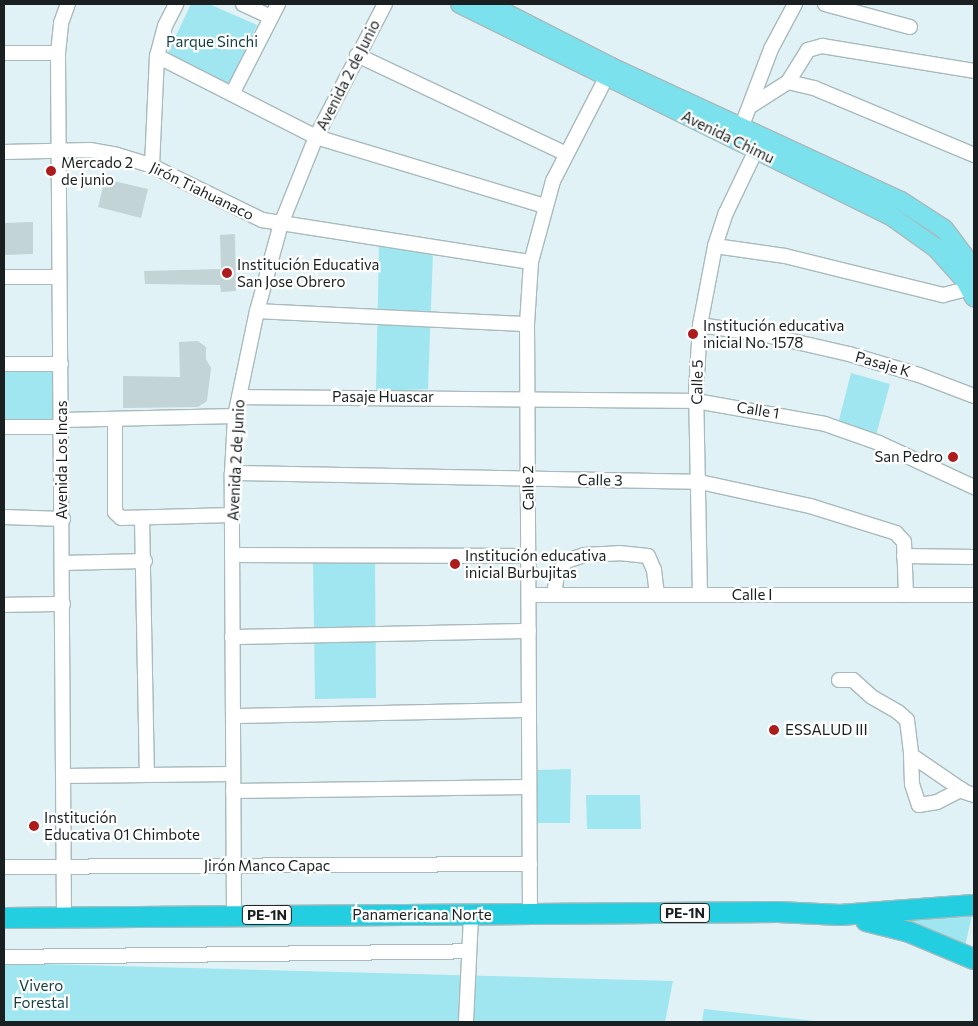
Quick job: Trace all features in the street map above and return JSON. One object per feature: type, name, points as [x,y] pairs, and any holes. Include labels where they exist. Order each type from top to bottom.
[{"type":"highway","name":"Panamericana Norte","points":[[4,918],[778,912],[840,915],[974,905]]},
{"type":"highway","name":"Panamericana Norte","points":[[840,915],[909,932],[974,959]]},
{"type":"main road","name":"Avenida Chimu","points":[[460,4],[606,78],[900,201],[944,229],[973,265]]},
{"type":"main road","name":"Avenida Chimu","points":[[488,4],[740,134],[756,150],[916,232],[949,261],[973,291]]},
{"type":"street","name":"Avenida Los Incas","points":[[64,917],[61,364],[58,277],[58,53],[61,24],[68,4]]},
{"type":"street","points":[[152,166],[157,56],[165,26],[176,4]]},
{"type":"street","points":[[243,4],[271,18]]},
{"type":"street","points":[[232,94],[278,4]]},
{"type":"street","name":"Avenida 2 de Junio","points":[[234,915],[232,473],[238,397],[257,312],[281,224],[316,137],[385,4]]},
{"type":"street","points":[[740,134],[771,49],[795,4]]},
{"type":"street","points":[[825,4],[910,27]]},
{"type":"street","points":[[752,105],[788,82],[808,50],[822,46],[974,71]]},
{"type":"street","points":[[4,52],[58,53]]},
{"type":"street","points":[[357,55],[566,154]]},
{"type":"street","points":[[157,56],[316,137],[544,206]]},
{"type":"street","name":"Calle 2","points":[[530,914],[527,324],[530,262],[544,206],[566,154],[606,78]]},
{"type":"street","points":[[788,82],[814,88],[974,155]]},
{"type":"street","name":"Jirón Tiahuanaco","points":[[4,152],[90,150],[152,166],[262,220],[530,262]]},
{"type":"street","name":"Calle 5","points":[[700,594],[700,482],[696,401],[700,325],[716,246],[726,213],[756,150]]},
{"type":"street","points":[[716,246],[785,256],[943,295],[973,291]]},
{"type":"street","points":[[4,277],[58,277]]},
{"type":"street","points":[[257,312],[527,324]]},
{"type":"street","name":"Pasaje K","points":[[700,325],[766,334],[850,354],[919,375],[974,396]]},
{"type":"street","points":[[4,364],[61,364]]},
{"type":"street","name":"Pasaje Huascar","points":[[238,397],[528,398]]},
{"type":"street","name":"Calle 1","points":[[528,398],[696,401],[825,424],[879,443],[974,487]]},
{"type":"street","points":[[4,427],[115,419],[235,416]]},
{"type":"street","points":[[115,419],[115,512],[121,518],[232,515]]},
{"type":"street","name":"Calle 3","points":[[232,473],[700,482],[810,506],[896,534],[904,542],[906,595]]},
{"type":"street","points":[[4,517],[62,519]]},
{"type":"street","points":[[142,518],[145,561],[147,774]]},
{"type":"street","points":[[554,595],[557,574],[566,561],[584,555],[619,553],[648,556],[654,570],[657,594]]},
{"type":"street","points":[[232,555],[529,556]]},
{"type":"street","points":[[904,556],[974,557]]},
{"type":"street","points":[[62,563],[145,561]]},
{"type":"street","name":"Calle I","points":[[529,595],[974,595]]},
{"type":"street","points":[[4,605],[63,604]]},
{"type":"street","points":[[232,637],[529,631]]},
{"type":"street","points":[[839,680],[853,680],[872,697],[907,720],[912,784],[919,805],[937,802],[968,792]]},
{"type":"street","points":[[234,716],[529,710]]},
{"type":"street","points":[[911,755],[968,792]]},
{"type":"street","points":[[64,776],[233,774]]},
{"type":"street","points":[[233,792],[528,787]]},
{"type":"street","name":"Jirón Manco Capac","points":[[4,867],[530,864]]},
{"type":"street","points":[[466,1022],[471,914]]},
{"type":"street","points":[[4,957],[469,951]]},
{"type":"green space","name":"Parque Sinchi","points":[[191,4],[209,4],[257,25],[229,88],[166,57]]},
{"type":"green space","points":[[379,246],[433,252],[428,389],[376,391]]},
{"type":"green space","points":[[4,364],[61,364],[61,427],[4,427]]},
{"type":"green space","points":[[851,373],[890,384],[876,435],[838,424]]},
{"type":"green space","points":[[375,560],[376,698],[315,699],[313,561]]},
{"type":"green space","points":[[571,769],[570,823],[536,823],[536,770]]},
{"type":"green space","points":[[586,795],[640,795],[641,829],[587,829]]},
{"type":"green space","points":[[973,911],[965,946],[880,918]]},
{"type":"green space","name":"Vivero Forestal","points":[[4,963],[673,981],[665,1022],[4,1022]]},
{"type":"green space","points":[[704,1009],[825,1022],[702,1022]]},
{"type":"building","points":[[105,179],[148,189],[141,218],[98,207]]},
{"type":"building","points":[[33,222],[33,254],[4,255],[4,223]]},
{"type":"building","points":[[235,234],[236,291],[221,292],[220,285],[145,284],[144,271],[221,269],[220,235]]},
{"type":"building","points":[[198,341],[206,347],[206,359],[211,368],[207,401],[198,407],[123,408],[123,376],[180,377],[179,342]]},
{"type":"place","name":"Mercado 2 de junio","points":[[51,171]]},
{"type":"place","name":"Institución Educativa San Jose Obrero","points":[[227,273]]},
{"type":"place","name":"Institución educativa inicial No. 1578","points":[[693,334]]},
{"type":"place","name":"San Pedro","points":[[953,457]]},
{"type":"place","name":"Institución educativa inicial Burbujitas","points":[[455,564]]},
{"type":"place","name":"ESSALUD III","points":[[774,730]]},
{"type":"place","name":"Institución Educativa 01 Chimbote","points":[[34,826]]}]
